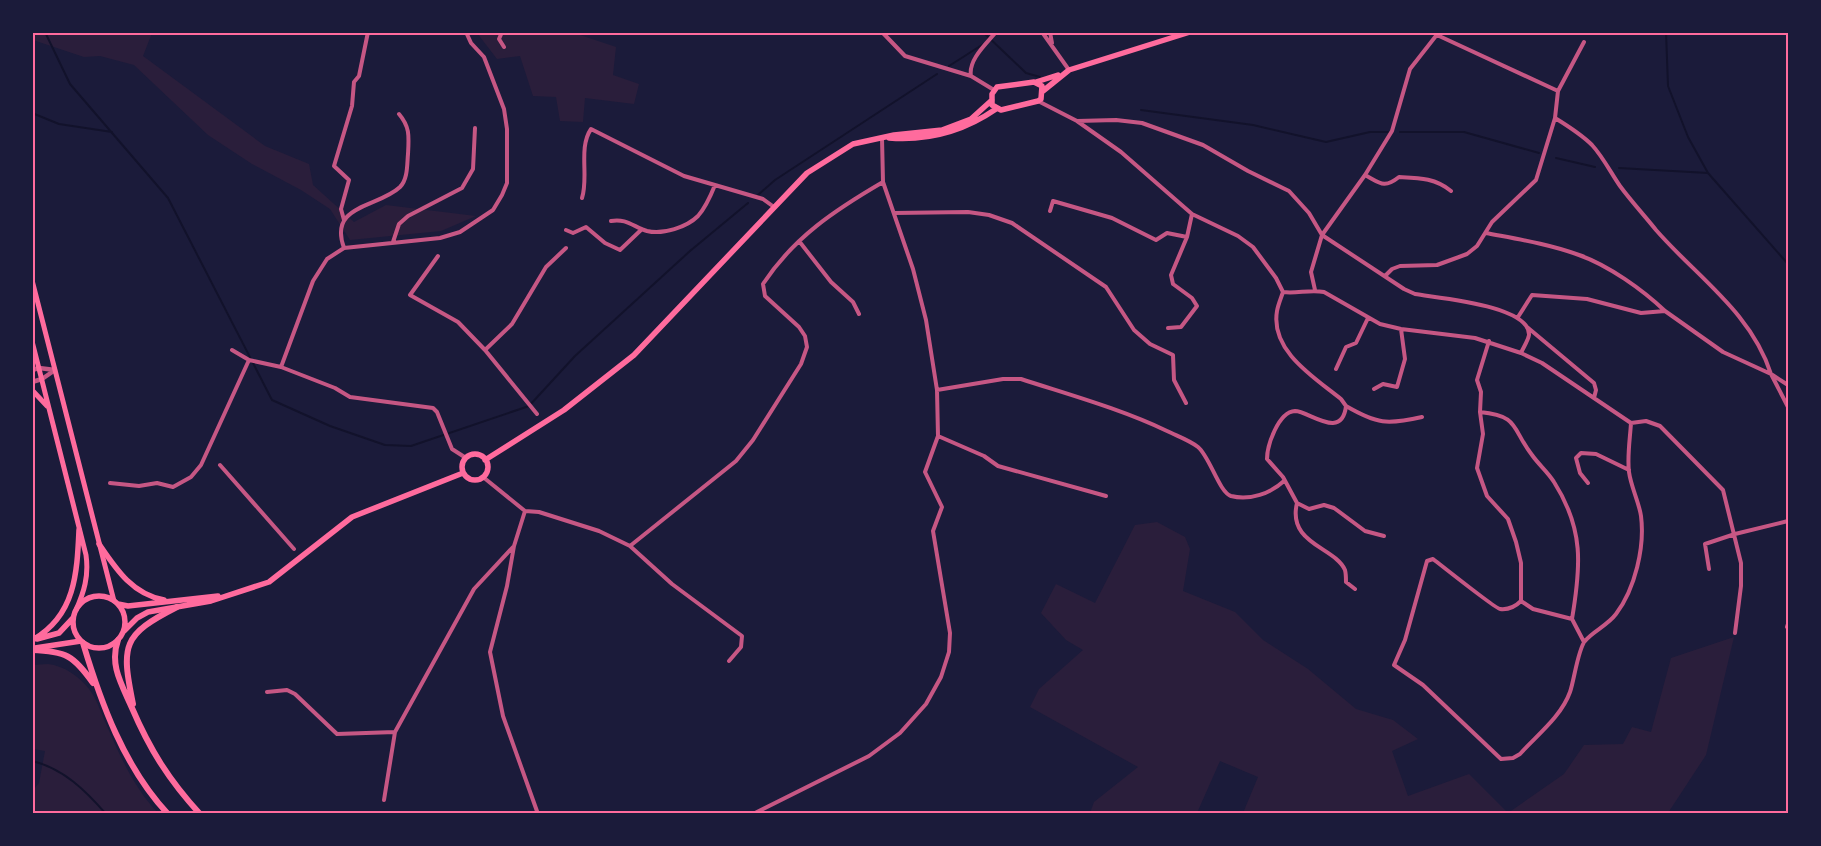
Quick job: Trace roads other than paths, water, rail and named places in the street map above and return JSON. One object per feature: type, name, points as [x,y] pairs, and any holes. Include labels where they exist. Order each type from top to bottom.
[{"type":"highway","points":[[135,715],[126,672],[128,647],[132,639],[144,626],[178,608]]},
{"type":"highway","points":[[118,640],[114,653],[114,665],[148,745],[160,764],[200,814]]},
{"type":"highway","points":[[82,642],[96,688],[116,732],[137,772],[168,814]]},
{"type":"highway","points":[[32,650],[64,653],[82,667],[96,688]]},
{"type":"main road","points":[[1043,91],[1069,70],[1190,32]]},
{"type":"main road","points":[[996,109],[992,100],[994,90],[998,87],[1036,82],[1063,74]]},
{"type":"main road","points":[[882,138],[898,139],[946,134],[976,123],[996,109],[1008,110],[1038,102],[1043,91],[1042,86],[1036,82]]},
{"type":"main road","points":[[486,460],[564,410],[634,355],[807,173],[828,158],[853,144],[942,130],[971,119],[992,100]]},
{"type":"main road","points":[[32,280],[99,544],[116,603],[125,618],[124,631]]},
{"type":"main road","points":[[32,341],[86,555],[87,576],[84,591],[73,618],[59,633],[33,640]]},
{"type":"main road","points":[[32,390],[42,398],[50,412]]},
{"type":"main road","points":[[478,455],[486,460],[487,470],[483,477],[473,480],[463,473],[462,467],[466,458],[478,455]]},
{"type":"main road","points":[[32,650],[82,642],[101,648],[110,646],[142,615],[230,596],[269,582],[352,517],[463,473]]},
{"type":"main road","points":[[33,640],[52,628],[67,603],[76,572],[80,530]]},
{"type":"main road","points":[[99,544],[120,573],[135,588],[153,598],[171,601]]},
{"type":"main road","points":[[76,610],[81,604],[92,597],[103,597],[128,606],[230,596]]},
{"type":"main road","points":[[73,618],[74,629],[82,642]]},
{"type":"street","points":[[344,248],[341,232],[344,220],[341,208],[349,180],[334,166],[352,106],[354,82],[359,76],[368,32]]},
{"type":"street","points":[[281,367],[319,269],[327,259],[344,248],[440,238],[460,232],[493,210],[507,183],[507,129],[504,110],[484,57],[471,42],[466,32]]},
{"type":"street","points":[[502,32],[499,39],[504,47]]},
{"type":"street","points":[[882,32],[905,56],[972,76],[994,90]]},
{"type":"street","points":[[972,76],[970,70],[973,63],[996,32]]},
{"type":"street","points":[[1042,32],[1069,70]]},
{"type":"street","points":[[1050,32],[1052,45]]},
{"type":"street","points":[[1315,290],[1311,272],[1322,235],[1365,175],[1392,131],[1410,69],[1438,34],[1558,91]]},
{"type":"street","points":[[1385,276],[1392,269],[1400,266],[1436,265],[1467,254],[1477,246],[1492,222],[1536,180],[1555,118],[1558,91],[1584,42]]},
{"type":"street","points":[[1038,102],[1077,121],[1121,152],[1192,214],[1238,236],[1254,247],[1276,278],[1283,292],[1277,311],[1276,325],[1285,347],[1298,364],[1341,399],[1346,406],[1367,418],[1393,424],[1422,417]]},
{"type":"street","points":[[344,220],[356,209],[400,186],[406,176],[410,134],[408,125],[399,114]]},
{"type":"street","points":[[1555,118],[1577,132],[1593,147],[1622,188],[1658,232],[1716,289],[1746,323],[1766,357],[1771,374],[1788,407]]},
{"type":"street","points":[[1077,121],[1116,120],[1142,123],[1203,145],[1241,168],[1289,190],[1309,213],[1322,235],[1415,294],[1500,309],[1518,318],[1594,383],[1596,390],[1594,398]]},
{"type":"street","points":[[393,242],[399,224],[408,216],[462,188],[473,169],[474,128]]},
{"type":"street","points":[[582,198],[586,186],[585,146],[591,129],[684,176],[763,199],[774,207]]},
{"type":"street","points":[[753,814],[869,756],[900,733],[926,704],[941,677],[949,652],[950,633],[933,531],[942,507],[925,472],[938,436],[937,390],[924,312],[913,269],[883,182],[882,138]]},
{"type":"street","points":[[1365,175],[1384,184],[1390,184],[1399,177],[1434,180],[1451,191]]},
{"type":"street","points":[[630,546],[736,460],[753,440],[801,364],[807,347],[805,336],[799,327],[764,296],[762,290],[766,279],[799,241],[839,208],[883,182]]},
{"type":"street","points":[[611,221],[620,219],[642,229],[659,233],[690,222],[704,208],[715,184]]},
{"type":"street","points":[[1050,211],[1053,201],[1112,218],[1156,240],[1167,233],[1187,238]]},
{"type":"street","points":[[894,213],[968,212],[989,215],[1012,224],[1106,287],[1134,330],[1150,344],[1173,355],[1174,380],[1186,403]]},
{"type":"street","points":[[1168,328],[1181,327],[1197,306],[1192,298],[1173,284],[1171,274],[1187,238],[1192,214]]},
{"type":"street","points":[[566,230],[573,233],[586,227],[605,243],[620,250],[642,229]]},
{"type":"street","points":[[1486,233],[1556,247],[1581,255],[1649,295],[1665,311],[1723,352],[1771,374],[1788,385]]},
{"type":"street","points":[[799,241],[831,282],[853,302],[859,314]]},
{"type":"street","points":[[485,350],[512,324],[546,267],[566,248]]},
{"type":"street","points":[[438,256],[410,295],[458,322],[485,350],[537,414]]},
{"type":"street","points":[[1283,292],[1296,294],[1315,290],[1333,295],[1380,324],[1401,329],[1489,341],[1542,363],[1631,423],[1646,421],[1660,426],[1724,490],[1740,563],[1741,586],[1735,633]]},
{"type":"street","points":[[1518,318],[1532,295],[1587,299],[1642,314],[1665,311]]},
{"type":"street","points":[[1336,369],[1346,347],[1356,343],[1368,318]]},
{"type":"street","points":[[1521,353],[1529,336],[1527,327]]},
{"type":"street","points":[[1374,389],[1382,384],[1398,387],[1405,359],[1401,329]]},
{"type":"street","points":[[1489,341],[1476,380],[1481,392],[1480,412],[1483,434],[1477,468],[1487,496],[1508,519],[1516,542],[1521,563],[1521,601],[1514,608],[1501,610],[1493,607],[1478,592],[1433,560],[1426,561],[1405,640],[1394,665],[1423,685],[1501,759],[1513,758],[1520,754],[1554,718],[1570,693],[1584,642],[1605,627],[1617,613],[1629,591],[1638,565],[1641,540],[1641,515],[1629,470],[1631,423]]},
{"type":"street","points":[[232,350],[249,360],[281,367],[335,388],[350,397],[433,408],[437,412],[452,449],[466,458]]},
{"type":"street","points":[[110,484],[139,486],[157,483],[173,487],[191,478],[201,465],[249,360]]},
{"type":"street","points":[[32,370],[39,368],[55,370]]},
{"type":"street","points":[[32,382],[42,379],[55,370]]},
{"type":"street","points":[[937,390],[1003,379],[1021,379],[1151,423],[1184,439],[1198,447],[1210,462],[1224,490],[1229,495],[1237,497],[1269,493],[1284,481]]},
{"type":"street","points":[[1346,406],[1344,414],[1335,422],[1323,422],[1294,411],[1282,420],[1270,442],[1267,459],[1283,477],[1297,503],[1310,509],[1324,505],[1334,508],[1365,531],[1384,536]]},
{"type":"street","points":[[1480,412],[1501,415],[1514,424],[1531,455],[1553,480],[1573,520],[1577,533],[1579,563],[1572,619],[1584,642]]},
{"type":"street","points":[[938,436],[984,456],[998,466],[1106,496]]},
{"type":"street","points":[[1588,483],[1576,464],[1576,458],[1581,453],[1596,454],[1629,470]]},
{"type":"street","points":[[220,465],[294,549]]},
{"type":"street","points":[[483,477],[526,511],[539,512],[599,531],[630,546],[672,584],[742,636],[740,646],[729,661]]},
{"type":"street","points":[[1297,503],[1295,511],[1306,538],[1340,563],[1345,571],[1346,582],[1355,589]]},
{"type":"street","points":[[526,511],[514,546],[507,586],[490,652],[502,716],[538,814]]},
{"type":"street","points":[[1709,569],[1705,544],[1735,534],[1788,521]]},
{"type":"street","points":[[384,800],[395,732],[474,589],[514,546]]},
{"type":"street","points":[[1521,601],[1533,609],[1572,619]]},
{"type":"street","points":[[267,692],[290,691],[337,734],[395,732]]},
{"type":"waterway","points":[[45,32],[70,84],[168,198],[272,400],[330,426],[385,445],[411,446],[529,406],[575,356],[690,251],[748,203]]},
{"type":"waterway","points":[[983,32],[1026,73],[1040,77]]},
{"type":"waterway","points":[[1666,32],[1668,86],[1688,137],[1708,173],[1788,264]]},
{"type":"waterway","points":[[949,66],[985,43]]},
{"type":"waterway","points":[[758,195],[775,180],[937,74]]},
{"type":"waterway","points":[[1141,110],[1253,125],[1326,142],[1370,132],[1388,132]]},
{"type":"waterway","points":[[32,113],[59,124],[112,132]]},
{"type":"waterway","points":[[1400,132],[1464,132],[1539,153]]},
{"type":"waterway","points":[[1556,158],[1595,167]]},
{"type":"waterway","points":[[1619,168],[1708,173]]},
{"type":"waterway","points":[[32,761],[54,769],[73,781],[106,814]]}]
